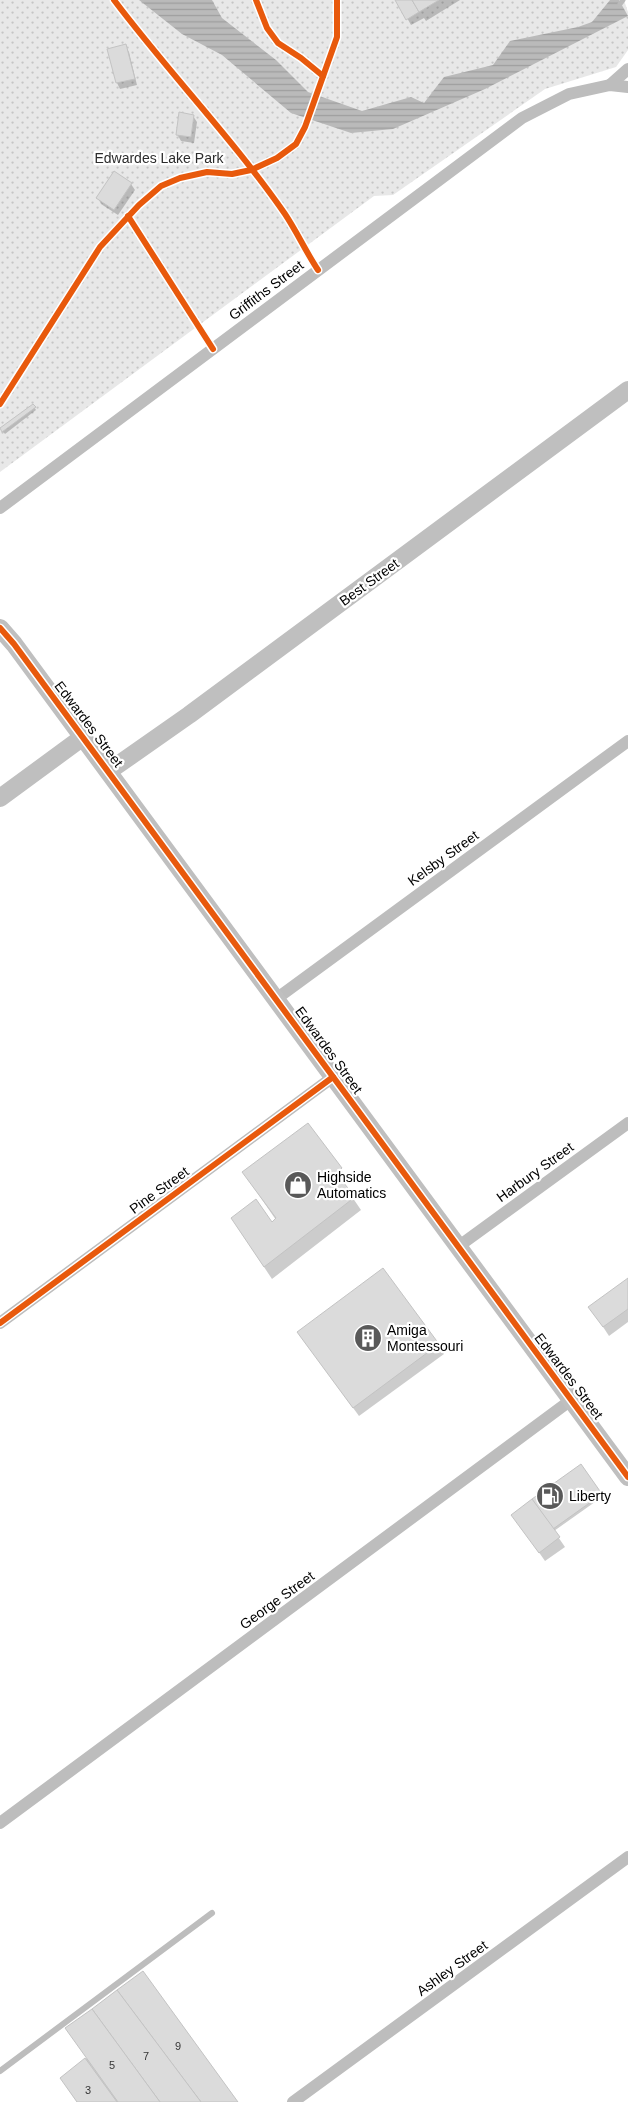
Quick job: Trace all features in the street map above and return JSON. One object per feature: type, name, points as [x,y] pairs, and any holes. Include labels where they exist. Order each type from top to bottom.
[{"type":"street","name":"Griffiths Street","points":[[610,85],[628,69]]},
{"type":"street","name":"Griffiths Street","points":[[0,508],[522,118],[569,94],[610,85],[628,87]]},
{"type":"street","name":"Best Street","points":[[109,771],[189,715],[628,390]]},
{"type":"street","name":"Edwardes Street","points":[[3,630],[109,771],[628,1477]]},
{"type":"street","points":[[0,798],[83,737]]},
{"type":"street","name":"Kelsby Street","points":[[276,999],[628,741]]},
{"type":"street","name":"Pine Street","points":[[0,1323],[333,1077]]},
{"type":"street","name":"Harbury Street","points":[[459,1246],[628,1123]]},
{"type":"street","name":"George Street","points":[[0,1823],[571,1400]]},
{"type":"street","name":"Ashley Street","points":[[293,2102],[628,1857]]},
{"type":"lane","points":[[0,2070],[212,1913]]},
{"type":"green space","name":"Edwardes Lake Park","points":[[0,0],[624,0],[628,12],[628,50],[616,67],[545,89],[393,195],[374,196],[0,472]]},
{"type":"shaded area","points":[[139,0],[212,0],[222,18],[276,60],[308,92],[362,111],[411,97],[424,103],[444,77],[493,65],[510,41],[578,27],[592,22],[610,0],[619,0],[628,16],[485,89],[393,129],[351,133],[291,113],[222,55],[182,34]]},
{"type":"building","points":[[395,0],[412,0],[419,12],[406,20]]},
{"type":"building","points":[[412,0],[439,0],[419,12]]},
{"type":"building","points":[[126,44],[135,79],[116,83],[107,49]]},
{"type":"building","points":[[179,112],[194,115],[191,137],[176,135]]},
{"type":"building","points":[[114,171],[132,183],[114,210],[96,198]]},
{"type":"building","points":[[33,404],[36,407],[2,432],[0,428]]},
{"type":"building","name":"Highside Automatics","points":[[308,1123],[342,1168],[336,1173],[355,1197],[264,1267],[231,1218],[256,1199],[272,1222],[276,1218],[242,1172]]},
{"type":"building","name":"Amiga Montessouri","points":[[383,1268],[439,1344],[353,1408],[297,1332]]},
{"type":"building","points":[[628,1278],[628,1309],[603,1327],[588,1307]]},
{"type":"building","points":[[581,1464],[602,1494],[553,1529],[532,1499]]},
{"type":"building","points":[[532,1499],[560,1537],[539,1553],[511,1515]]},
{"type":"building","points":[[143,1971],[238,2102],[201,2102],[117,1990]]},
{"type":"building","points":[[117,1990],[201,2102],[160,2102],[92,2009]]},
{"type":"building","points":[[92,2009],[160,2102],[118,2102],[65,2028]]},
{"type":"building","points":[[85,2058],[117,2102],[77,2102],[60,2078]]},
{"type":"waterway","points":[[620,4],[623,0]]},
{"type":"cycle path","points":[[114,0],[265,186],[289,221],[318,270]]},
{"type":"cycle path","points":[[256,0],[267,28],[278,43],[301,58],[323,76]]},
{"type":"cycle path","points":[[0,404],[100,247],[139,205],[161,186],[180,178],[207,172],[232,174],[251,170],[277,158],[296,144],[305,127],[337,37],[337,0]]},
{"type":"cycle path","points":[[128,216],[213,349]]},
{"type":"cycle path","points":[[0,628],[14,644],[628,1477]]},
{"type":"cycle path","points":[[0,1323],[333,1077]]},
{"type":"place","name":"Highside Automatics","points":[[298,1185]]},
{"type":"place","name":"Amiga Montessouri","points":[[368,1338]]},
{"type":"place","name":"Liberty","points":[[550,1496]]}]
